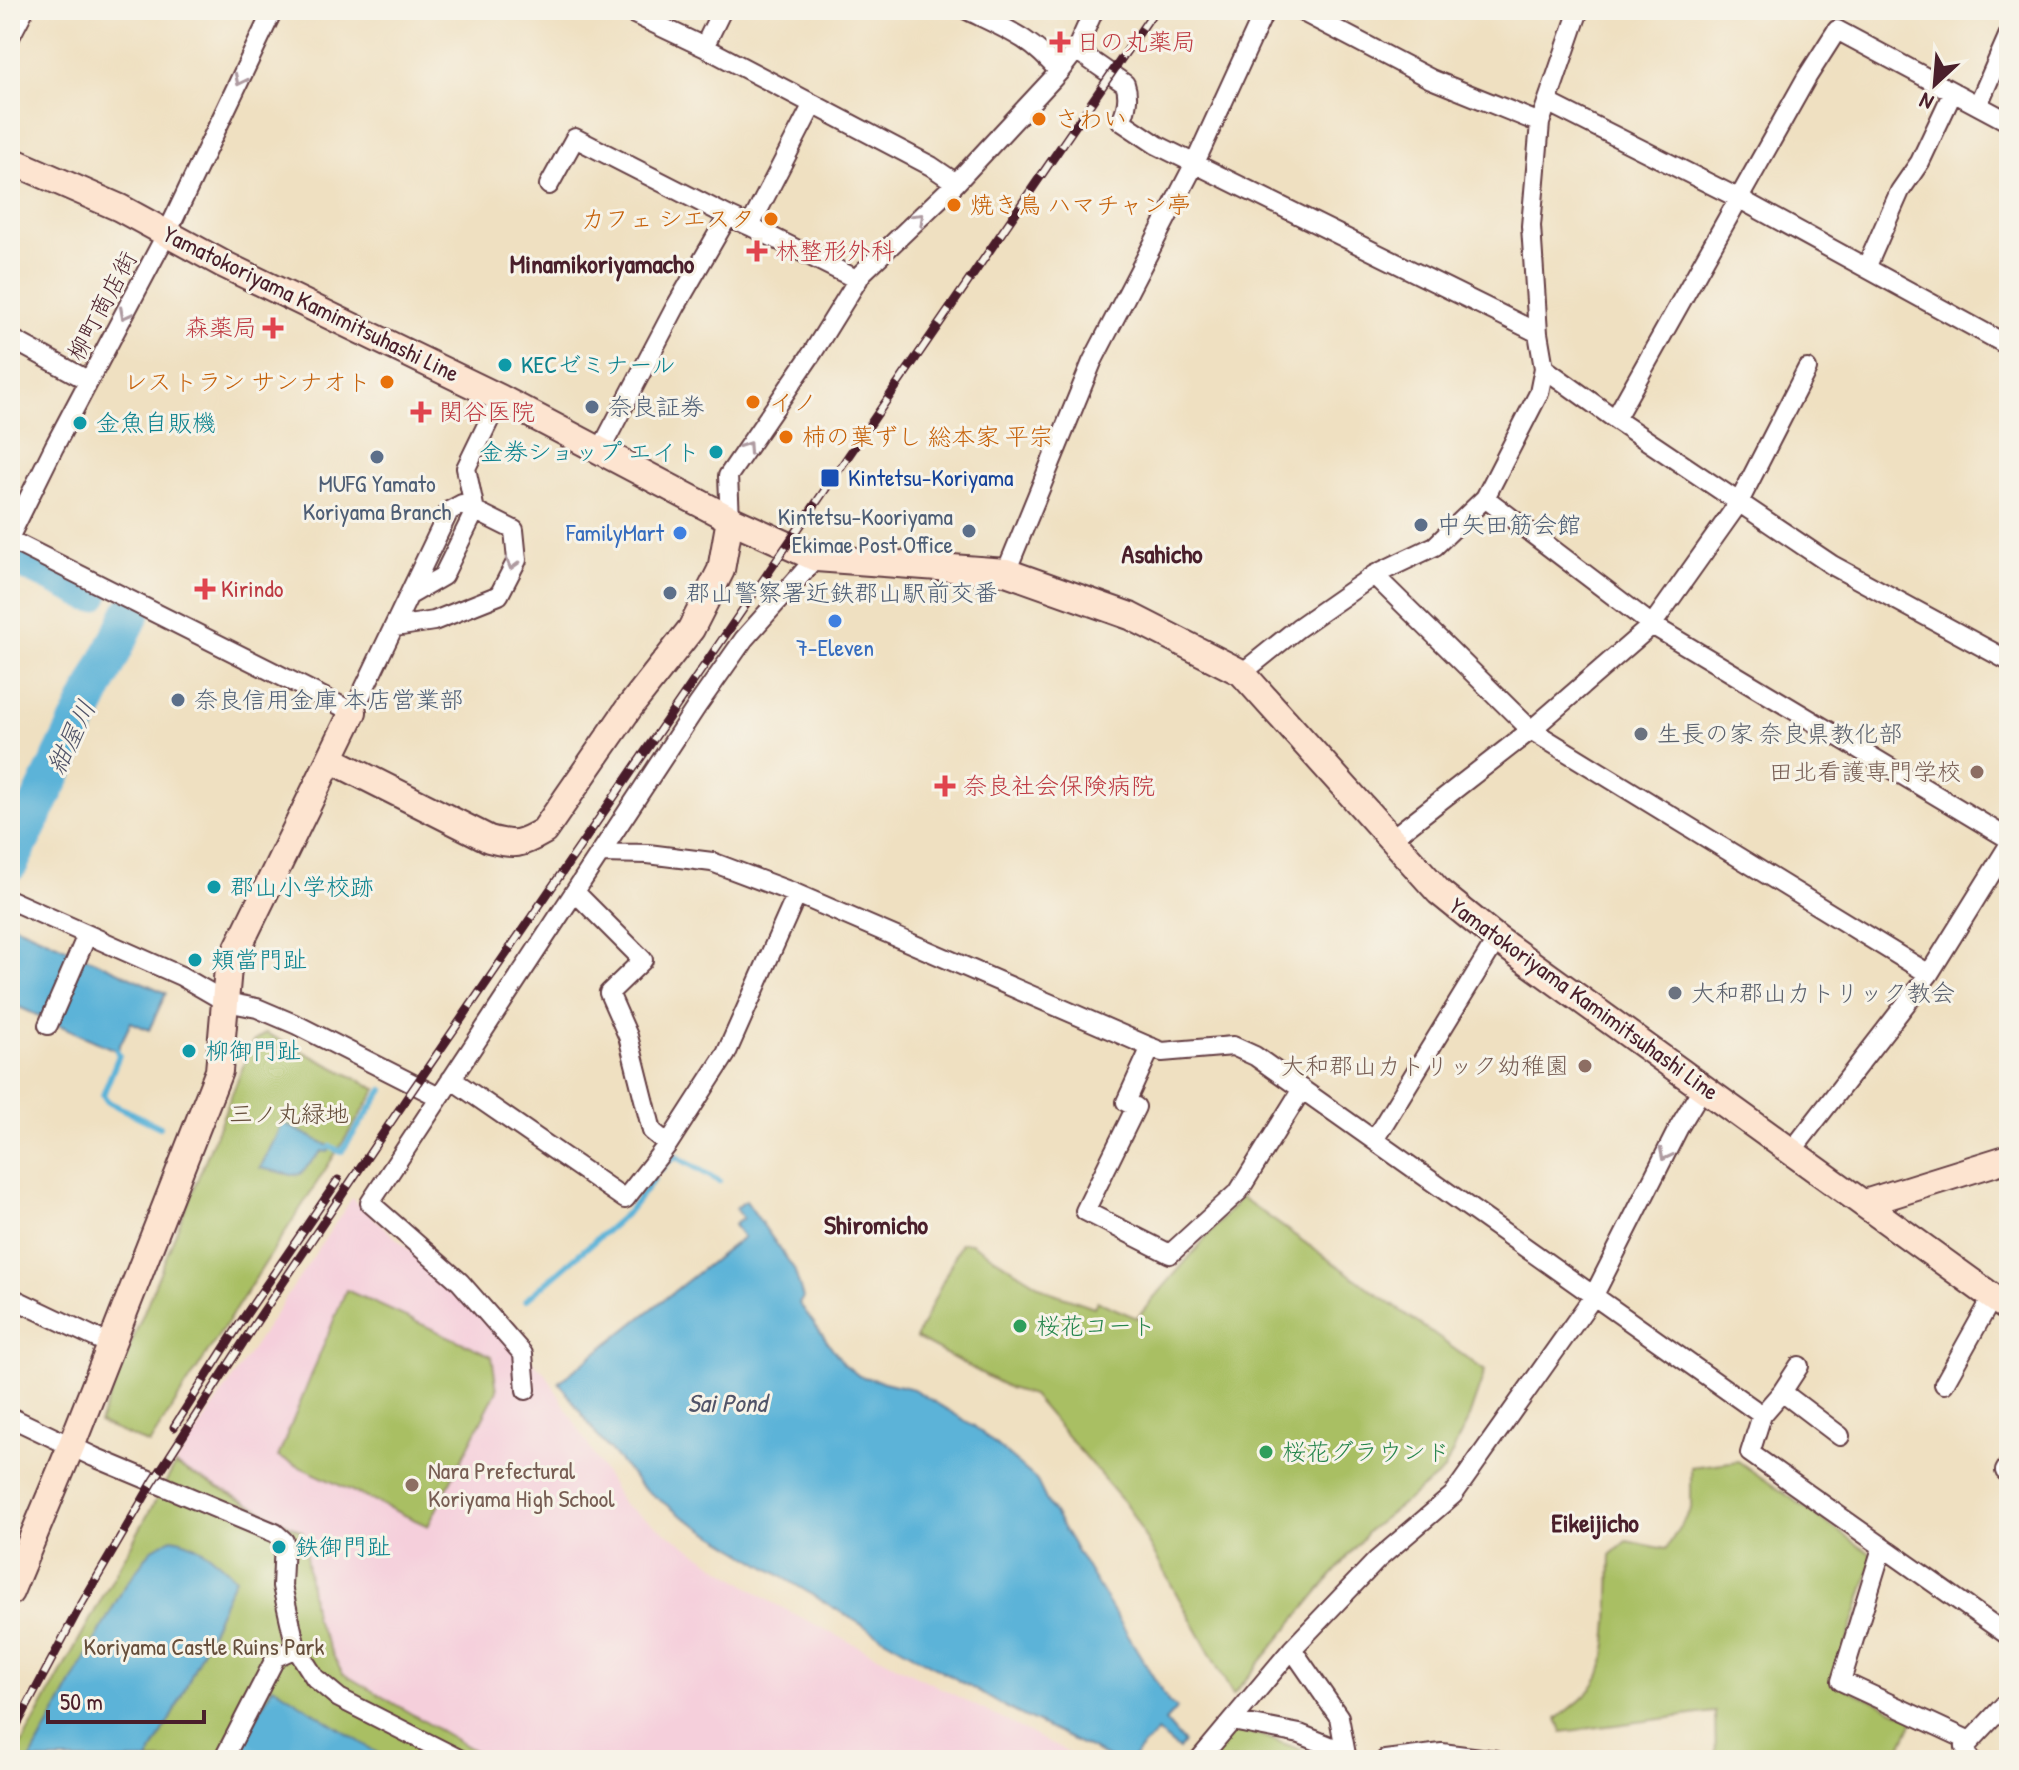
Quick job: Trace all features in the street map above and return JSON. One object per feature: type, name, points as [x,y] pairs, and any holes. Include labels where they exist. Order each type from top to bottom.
[{"type":"main road","name":"Yamatokoriyama Kamimitsuhashi Line","points":[[10,160],[106,202],[223,264],[601,449],[730,519],[816,558],[1006,572],[1130,616],[1242,673],[1439,892],[1497,939],[2001,1303]]},
{"type":"main road","points":[[330,759],[489,839],[510,845],[544,831],[629,708],[691,629],[721,570],[730,519]]},
{"type":"main road","points":[[10,1592],[72,1444],[219,1071],[228,968],[353,712]]},
{"type":"main road","points":[[1865,1203],[2009,1158]]},
{"type":"street","points":[[10,37],[24,10]]},
{"type":"street","name":"柳町商店街","points":[[10,538],[167,233],[273,10]]},
{"type":"street","points":[[626,10],[813,104],[931,166],[956,183]]},
{"type":"street","points":[[704,47],[722,10]]},
{"type":"street","points":[[967,10],[1043,52],[1059,72]]},
{"type":"street","points":[[730,519],[728,476],[858,280],[956,183],[1059,72],[1076,50],[1094,10]]},
{"type":"street","points":[[1006,572],[1092,362],[1194,165],[1265,10]]},
{"type":"street","points":[[1299,10],[1431,79],[1540,123]]},
{"type":"street","points":[[1242,673],[1298,628],[1374,575],[1435,546],[1485,498],[1539,393],[1544,368],[1538,333],[1531,226],[1540,123],[1579,10]]},
{"type":"street","points":[[1615,419],[1807,77],[1837,30],[2009,122]]},
{"type":"street","points":[[1978,105],[2009,34]]},
{"type":"street","points":[[1076,50],[1125,84],[1126,101],[1121,121],[1157,145],[1538,333]]},
{"type":"street","points":[[1866,268],[1900,191],[1920,162],[1953,92]]},
{"type":"street","points":[[1547,102],[1740,199],[2009,346]]},
{"type":"street","points":[[750,226],[813,104]]},
{"type":"street","points":[[549,185],[575,138],[858,280]]},
{"type":"street","points":[[601,449],[676,306],[728,216]]},
{"type":"street","points":[[10,338],[89,381]]},
{"type":"street","points":[[1544,368],[1738,504],[1832,565],[2009,661]]},
{"type":"street","points":[[1391,839],[1531,730],[1652,625],[1738,504],[1807,369]]},
{"type":"street","points":[[475,511],[466,468],[500,398]]},
{"type":"street","points":[[1485,498],[1652,625],[2009,839]]},
{"type":"street","points":[[10,538],[353,712],[449,511],[462,504],[514,530],[517,560],[499,595],[434,621],[395,627]]},
{"type":"street","points":[[526,1390],[523,1354],[460,1282],[370,1203],[744,639],[816,558]]},
{"type":"street","points":[[1374,575],[1531,730],[1929,974]]},
{"type":"street","points":[[1791,1152],[1929,974],[2009,845]]},
{"type":"street","points":[[601,853],[648,854],[712,862],[797,894],[1162,1052],[1233,1046],[1255,1056],[1762,1415]]},
{"type":"street","points":[[575,892],[643,960],[609,993],[628,1036],[652,1131],[668,1144]]},
{"type":"street","points":[[451,1079],[625,1199],[668,1144],[726,1054],[797,894]]},
{"type":"street","points":[[10,900],[181,976],[226,1002],[257,1008],[297,1025],[439,1097]]},
{"type":"street","points":[[48,1025],[87,935]]},
{"type":"street","points":[[1374,1140],[1497,939]]},
{"type":"street","points":[[1151,1047],[1126,1102],[1136,1107],[1085,1211],[1170,1254],[1239,1191],[1302,1089]]},
{"type":"street","points":[[1199,1760],[1292,1649],[1377,1560],[1453,1495],[1593,1297],[1679,1127],[1703,1087]]},
{"type":"street","points":[[10,1297],[111,1345]]},
{"type":"street","points":[[1944,1384],[2001,1303]]},
{"type":"street","points":[[1799,1366],[1762,1415],[1750,1453],[2009,1636]]},
{"type":"street","points":[[1782,1392],[1840,1436]]},
{"type":"street","points":[[10,1417],[94,1457],[275,1533],[284,1541],[282,1586],[296,1648],[315,1678],[339,1698],[461,1760]]},
{"type":"street","points":[[2009,1464],[2005,1471],[2009,1474]]},
{"type":"street","points":[[1882,1548],[1841,1681],[1970,1751],[2009,1700]]},
{"type":"street","points":[[223,1760],[276,1657],[296,1648]]},
{"type":"street","points":[[1292,1649],[1339,1717],[1346,1756]]},
{"type":"street","points":[[1232,1721],[1300,1734],[1346,1756]]},
{"type":"street","points":[[1385,1760],[1442,1753],[1496,1760]]},
{"type":"shaded area","name":"Nara Prefectural Koriyama High School","points":[[352,1198],[546,1374],[623,1504],[773,1603],[1083,1760],[490,1760],[342,1673],[314,1617],[303,1532],[175,1465]]},
{"type":"green space","name":"三ノ丸緑地","points":[[266,1033],[377,1089],[149,1444],[99,1423],[253,1042]]},
{"type":"green space","name":"桜花グラウンド","points":[[1241,1197],[1485,1371],[1468,1420],[1443,1472],[1370,1529],[1233,1695],[1128,1507],[1032,1395],[1009,1388],[916,1338],[961,1243],[971,1243],[1048,1291],[1094,1307],[1097,1301],[1137,1318]]},
{"type":"green space","points":[[346,1290],[492,1356],[497,1390],[428,1526],[278,1457]]},
{"type":"green space","points":[[1738,1461],[1874,1556],[1834,1683],[1914,1719],[1895,1760],[1716,1760],[1715,1712],[1562,1732],[1557,1719],[1592,1688],[1604,1662],[1611,1555],[1627,1541],[1666,1549],[1691,1509],[1691,1467]]},
{"type":"green space","name":"Koriyama Castle Ruins Park","points":[[175,1465],[303,1532],[314,1617],[342,1673],[490,1760],[13,1760]]},
{"type":"green space","points":[[1211,1728],[1257,1734],[1322,1757],[1323,1760],[1184,1760]]},
{"type":"water","points":[[10,923],[166,993],[149,1030],[131,1022],[117,1051],[10,1003]]},
{"type":"water","points":[[283,1123],[331,1147],[328,1152],[322,1151],[300,1174],[260,1168]]},
{"type":"water","name":"Sai Pond","points":[[746,1201],[794,1269],[803,1298],[799,1303],[844,1364],[859,1376],[913,1389],[974,1426],[1036,1479],[1169,1703],[1177,1708],[1165,1721],[1184,1743],[1179,1750],[1157,1732],[1131,1760],[1114,1760],[1009,1709],[877,1634],[682,1516],[642,1487],[599,1438],[559,1382],[743,1237],[734,1225],[743,1218],[735,1208]]},
{"type":"water","points":[[172,1538],[198,1547],[235,1578],[179,1702],[148,1760],[30,1760],[123,1589],[151,1550]]},
{"type":"water","points":[[273,1686],[388,1760],[233,1760]]},
{"type":"waterway","name":"紺屋川","points":[[21,559],[91,593]]},
{"type":"waterway","name":"紺屋川","points":[[10,863],[132,612]]},
{"type":"waterway","points":[[117,1051],[119,1055],[103,1095],[108,1102],[160,1127]]},
{"type":"waterway","points":[[331,1147],[341,1152],[383,1090]]},
{"type":"waterway","points":[[662,1169],[677,1157],[719,1181]]},
{"type":"waterway","points":[[526,1300],[628,1212],[654,1179]]},
{"type":"railway","points":[[10,1738],[77,1612],[153,1482],[255,1324],[1155,10]]},
{"type":"railway","points":[[174,1427],[338,1180]]},
{"type":"place","name":"日の丸薬局","points":[[1060,42]]},
{"type":"place","name":"さわい","points":[[1039,119]]},
{"type":"place","name":"焼き鳥 ハマチャン亭","points":[[954,205]]},
{"type":"place","name":"カフェ シエスタ","points":[[771,219]]},
{"type":"place","name":"林整形外科","points":[[757,251]]},
{"type":"place","name":"森薬局","points":[[273,328]]},
{"type":"place","name":"KECゼミナール","points":[[505,365]]},
{"type":"place","name":"レストラン サンナオト","points":[[387,382]]},
{"type":"place","name":"イノ","points":[[753,402]]},
{"type":"place","name":"奈良証券","points":[[592,407]]},
{"type":"place","name":"関谷医院","points":[[421,412]]},
{"type":"place","name":"金魚自販機","points":[[80,423]]},
{"type":"place","name":"柿の葉ずし 総本家 平宗","points":[[786,437]]},
{"type":"place","name":"金券ショップ エイト","points":[[716,452]]},
{"type":"place","name":"MUFG Yamato Koriyama Branch","points":[[377,457]]},
{"type":"place","name":"Kintetsu-Koriyama","points":[[830,478]]},
{"type":"place","name":"中矢田筋会館","points":[[1421,525]]},
{"type":"place","name":"Kintetsu-Kooriyama Ekimae Post Office","points":[[969,531]]},
{"type":"place","name":"FamilyMart","points":[[680,533]]},
{"type":"place","name":"Kirindo","points":[[205,589]]},
{"type":"place","name":"郡山警察署近鉄郡山駅前交番","points":[[670,593]]},
{"type":"place","name":"7-Eleven","points":[[835,621]]},
{"type":"place","name":"奈良信用金庫 本店営業部","points":[[178,700]]},
{"type":"place","name":"生長の家 奈良県教化部","points":[[1641,734]]},
{"type":"place","name":"田北看護専門学校","points":[[1977,772]]},
{"type":"place","name":"奈良社会保険病院","points":[[945,786]]},
{"type":"place","name":"郡山小学校跡","points":[[214,887]]},
{"type":"place","name":"頬當門趾","points":[[195,960]]},
{"type":"place","name":"大和郡山カトリック教会","points":[[1675,993]]},
{"type":"place","name":"柳御門趾","points":[[189,1051]]},
{"type":"place","name":"大和郡山カトリック幼稚園","points":[[1585,1066]]},
{"type":"place","name":"桜花コート","points":[[1020,1326]]},
{"type":"place","name":"桜花グラウンド","points":[[1266,1452]]},
{"type":"place","name":"Nara Prefectural Koriyama High School","points":[[412,1485]]},
{"type":"place","name":"鉄御門趾","points":[[279,1547]]},
{"type":"district","name":"Minamikoriyamacho","points":[[602,264]]},
{"type":"district","name":"Asahicho","points":[[1162,554]]},
{"type":"district","name":"Shiromicho","points":[[876,1225]]},
{"type":"district","name":"Eikeijicho","points":[[1595,1523]]}]
